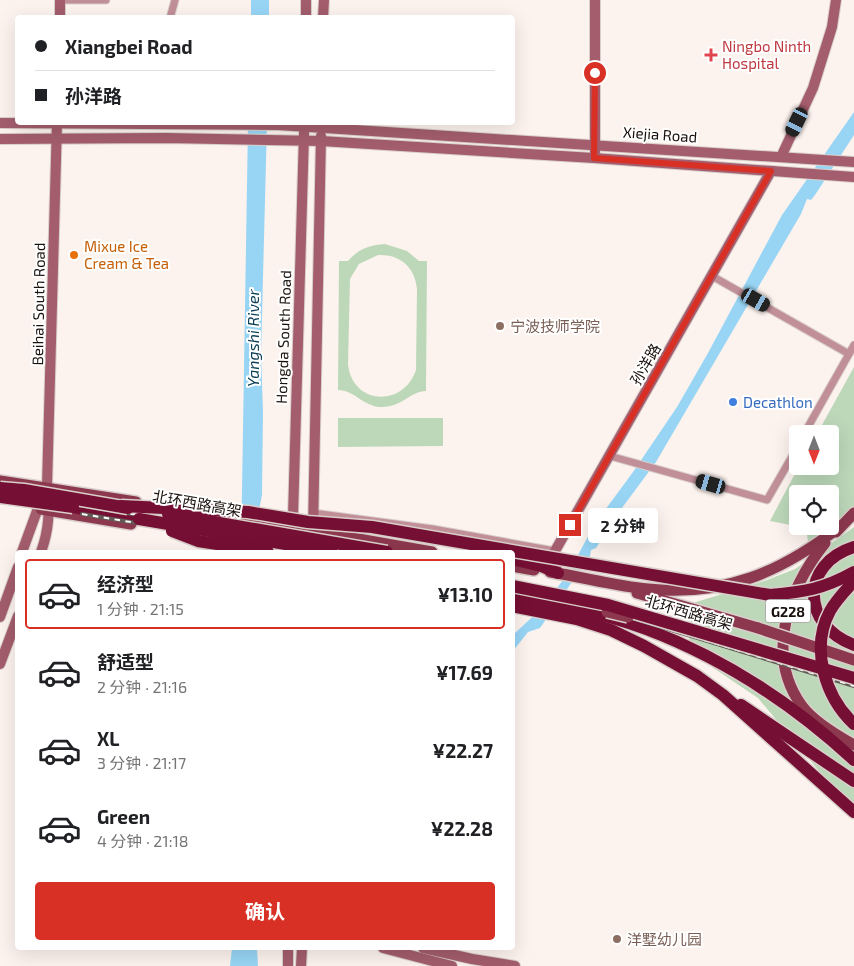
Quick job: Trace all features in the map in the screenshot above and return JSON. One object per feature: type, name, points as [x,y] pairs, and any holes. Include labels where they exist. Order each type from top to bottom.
[{"type":"highway","name":"北环西路高架","points":[[0,488],[24,490],[376,550]]},
{"type":"highway","name":"北环西路高架","points":[[0,497],[320,550]]},
{"type":"highway","points":[[121,506],[248,512],[467,550]]},
{"type":"highway","points":[[139,519],[198,541],[271,550]]},
{"type":"highway","points":[[311,522],[372,527],[507,550]]},
{"type":"highway","points":[[854,547],[834,555],[824,567],[814,592],[814,606],[828,630],[840,639],[854,645]]},
{"type":"highway","points":[[515,551],[770,595],[807,591],[834,584],[854,572]]},
{"type":"highway","points":[[515,560],[541,566],[558,573]]},
{"type":"highway","name":"北环西路高架","points":[[515,578],[609,598],[854,670]]},
{"type":"highway","points":[[854,581],[830,611],[822,632],[821,655],[827,683],[836,703],[854,724]]},
{"type":"highway","name":"北环西路高架","points":[[515,587],[608,605],[854,678]]},
{"type":"highway","points":[[515,597],[590,613],[645,628],[694,649],[740,674],[787,705],[818,727],[854,760]]},
{"type":"highway","points":[[515,607],[577,619],[611,630],[697,676],[723,696],[854,812]]},
{"type":"highway","points":[[723,696],[755,713],[854,781]]},
{"type":"main road","points":[[60,0],[60,15]]},
{"type":"main road","points":[[306,0],[306,15]]},
{"type":"main road","points":[[323,15],[324,0]]},
{"type":"main road","points":[[594,158],[595,0]]},
{"type":"main road","points":[[781,157],[814,88],[832,27],[836,0]]},
{"type":"main road","points":[[0,123],[15,123]]},
{"type":"main road","name":"Beihai South Road","points":[[47,487],[57,125]]},
{"type":"main road","name":"Xiejia Road","points":[[234,125],[278,125]]},
{"type":"main road","name":"Hongda South Road","points":[[292,550],[291,528],[304,125]]},
{"type":"main road","points":[[313,550],[311,522],[321,125]]},
{"type":"main road","name":"Xiejia Road","points":[[321,125],[852,162]]},
{"type":"main road","points":[[0,139],[57,139]]},
{"type":"main road","name":"Xiejia Road","points":[[57,139],[304,140],[594,158],[850,177]]},
{"type":"main road","name":"孙洋路","points":[[555,552],[771,171]]},
{"type":"main road","points":[[0,481],[47,487],[274,526],[291,528],[311,522],[424,550]]},
{"type":"main road","points":[[42,550],[47,536],[44,509],[47,487]]},
{"type":"main road","points":[[0,501],[237,542],[271,550]]},
{"type":"main road","points":[[23,550],[44,509]]},
{"type":"main road","name":"G228","points":[[854,513],[824,544],[801,577],[789,610],[782,649],[789,684],[803,707],[816,720],[836,735],[854,745]]},
{"type":"main road","points":[[594,581],[671,591],[726,586],[788,563],[812,549],[841,526]]},
{"type":"main road","points":[[555,552],[558,573]]},
{"type":"main road","points":[[515,566],[594,581],[758,628],[854,660]]},
{"type":"main road","points":[[0,617],[15,575]]},
{"type":"main road","points":[[515,591],[647,621],[854,684]]},
{"type":"main road","points":[[0,664],[15,624]]},
{"type":"main road","points":[[288,950],[288,966]]},
{"type":"main road","points":[[301,966],[302,950]]},
{"type":"main road","points":[[390,950],[452,966]]},
{"type":"main road","points":[[432,950],[515,966]]},
{"type":"street","points":[[60,0],[106,0]]},
{"type":"street","points":[[171,15],[175,0]]},
{"type":"street","points":[[712,276],[849,354]]},
{"type":"street","points":[[809,425],[854,345]]},
{"type":"street","points":[[610,456],[767,500],[789,462]]},
{"type":"street","points":[[311,522],[433,529],[555,552]]},
{"type":"green space","points":[[385,244],[407,251],[419,261],[427,261],[426,391],[415,394],[388,407],[374,406],[349,393],[338,390],[339,261],[348,261],[360,251]],"holes":[[[378,255],[386,255],[405,263],[410,268],[416,281],[416,370],[410,382],[400,391],[390,396],[379,397],[368,394],[358,388],[352,378],[348,364],[350,279],[359,264]]]},
{"type":"green space","points":[[854,367],[854,506],[839,521],[839,485],[789,485],[789,525],[770,521],[794,475],[839,475],[839,425],[822,425]]},
{"type":"green space","points":[[338,418],[443,418],[443,446],[338,447]]},
{"type":"green space","points":[[854,527],[854,804],[825,778],[758,698],[688,651],[693,603],[767,580],[795,569]]},
{"type":"green space","points":[[807,535],[822,535],[808,542]]},
{"type":"water","points":[[251,0],[269,0],[269,15],[251,15]]},
{"type":"water","points":[[854,112],[854,135],[815,195],[811,200],[807,199],[801,214],[656,462],[619,512],[596,548],[591,550],[590,556],[540,628],[528,632],[515,648],[515,633],[545,605],[570,570],[594,525],[677,407],[782,215]]},
{"type":"water","name":"Yangshi River","points":[[248,125],[267,125],[261,355],[263,411],[262,495],[259,510],[241,550]]},
{"type":"water","points":[[232,950],[257,950],[258,966],[230,966]]},
{"type":"railway","points":[[0,494],[24,496],[350,550]]},
{"type":"railway","points":[[0,502],[30,505]]},
{"type":"railway","points":[[82,514],[300,550]]},
{"type":"railway","points":[[515,583],[608,603],[854,675]]},
{"type":"railway","points":[[515,591],[606,610],[854,686]]},
{"type":"place","name":"Ningbo Ninth Hospital","points":[[711,55]]},
{"type":"place","name":"Mixue Ice Cream & Tea","points":[[74,255]]},
{"type":"place","name":"宁波技师学院","points":[[500,326]]},
{"type":"place","name":"Decathlon","points":[[733,402]]},
{"type":"place","name":"洋墅幼儿园","points":[[617,939]]},
{"type":"route","points":[[570,525],[771,171],[594,158],[595,73]]}]
